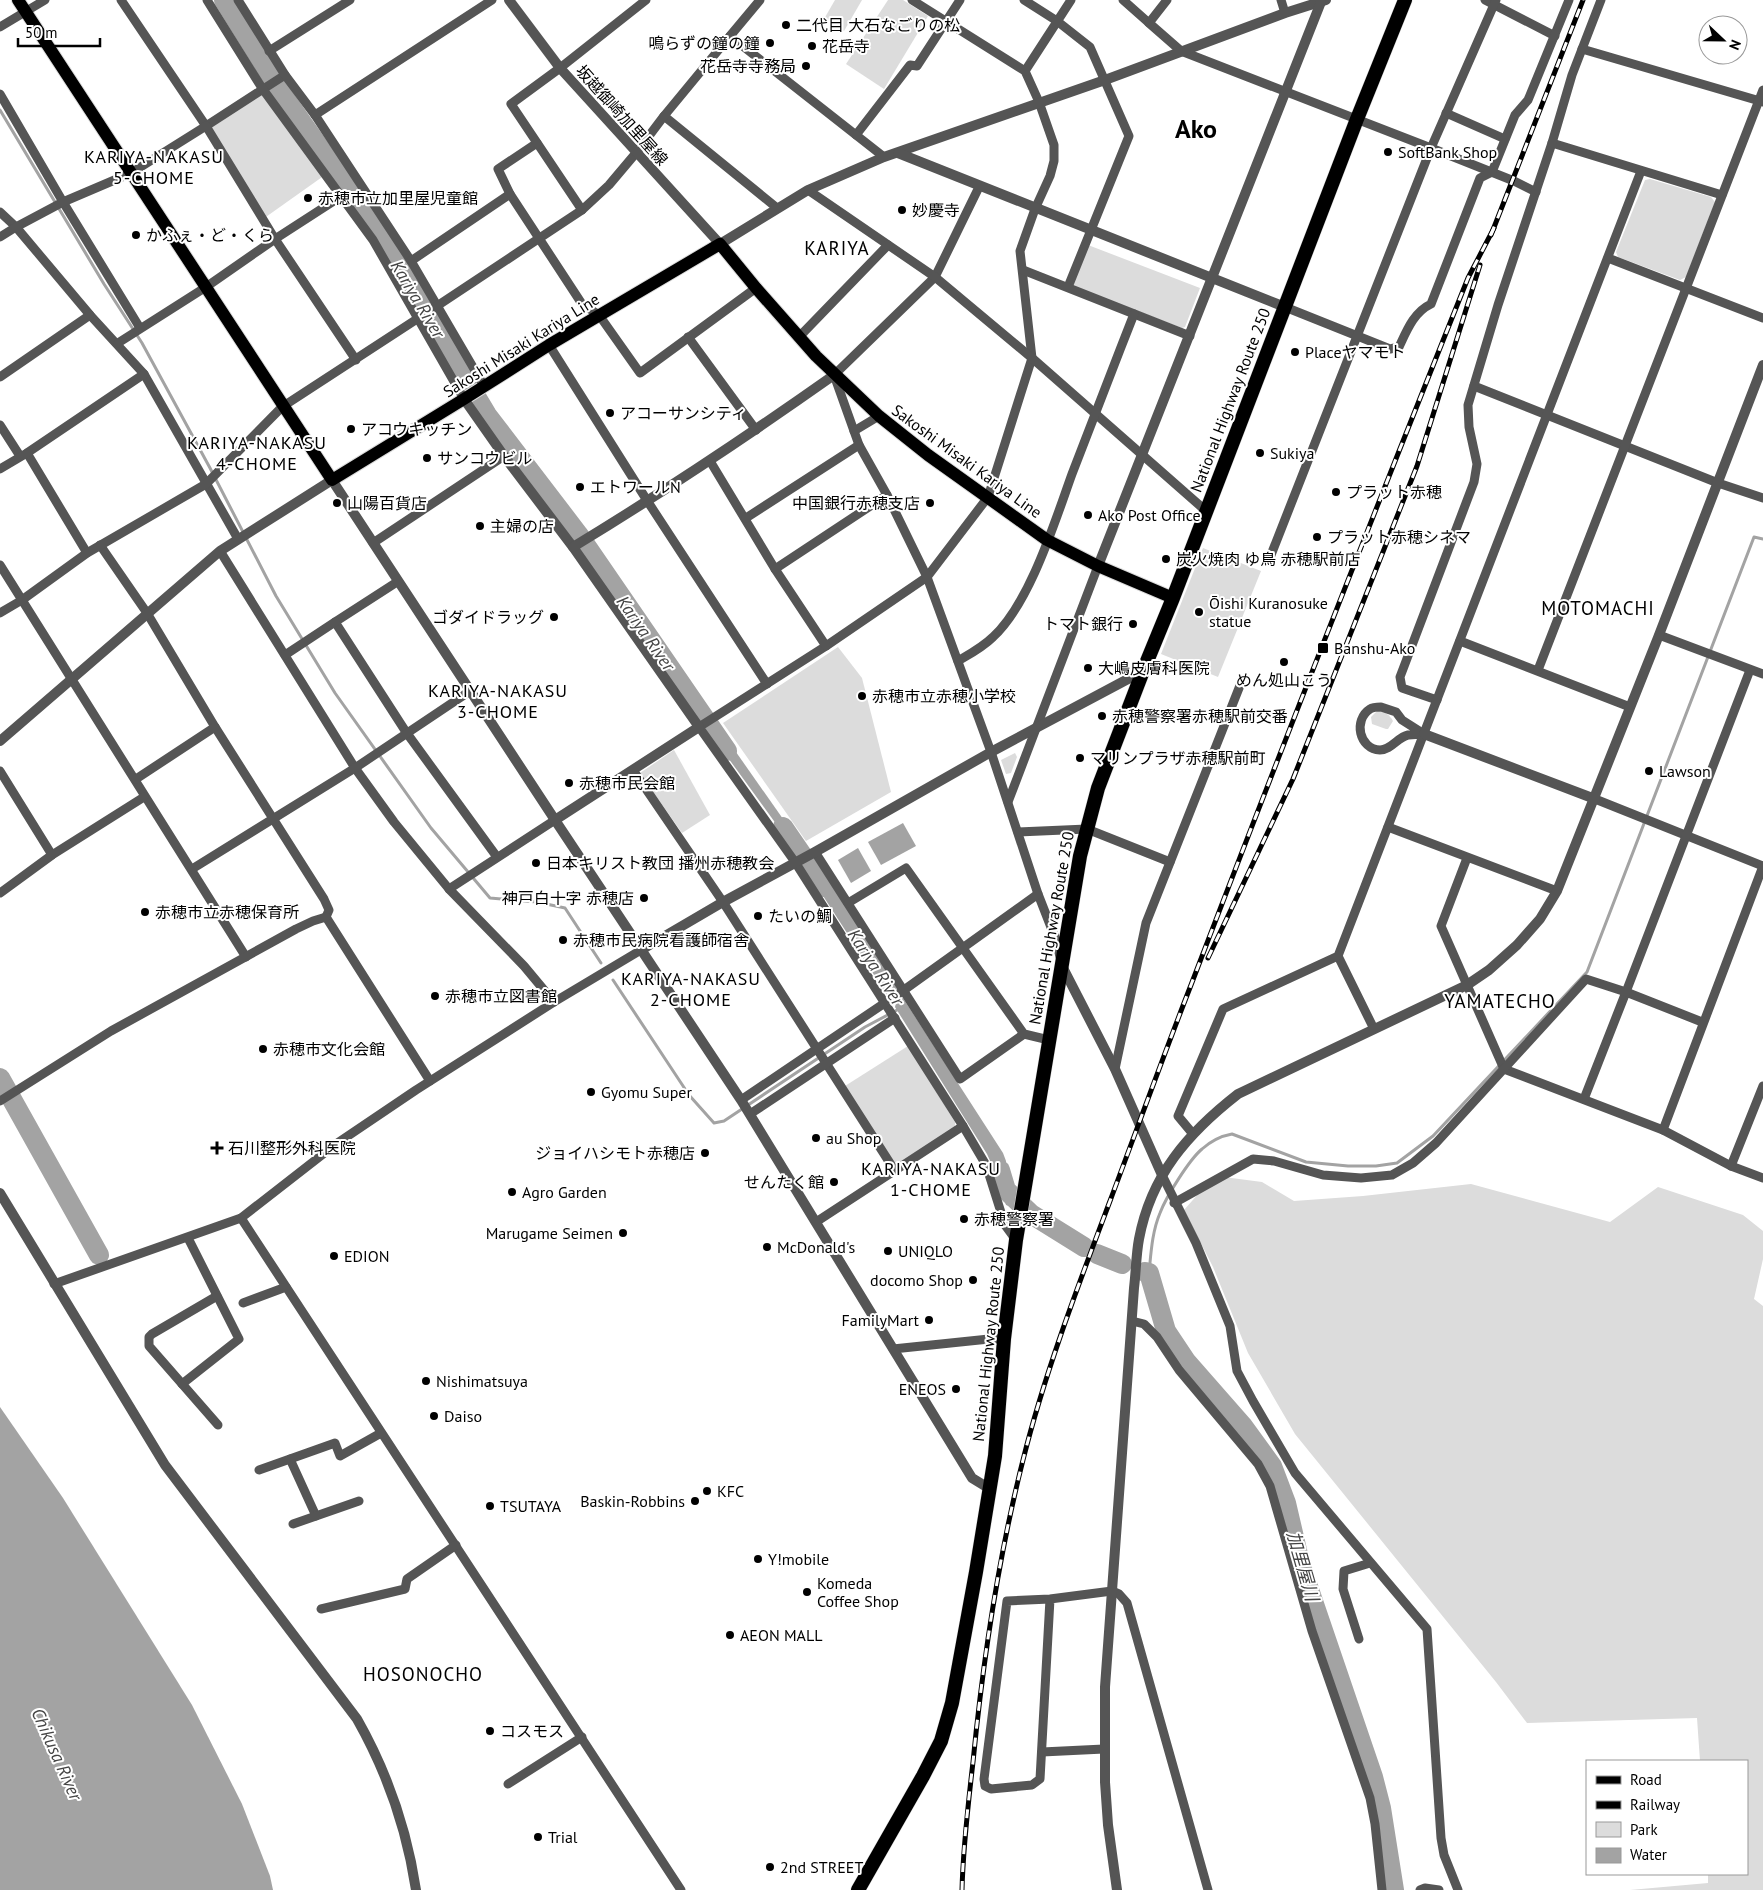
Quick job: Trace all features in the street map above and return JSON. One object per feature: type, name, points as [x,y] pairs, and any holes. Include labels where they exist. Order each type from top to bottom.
[{"type":"highway","name":"National Highway Route 250","points":[[858,1890],[941,1741],[952,1703],[990,1489],[1004,1339],[1028,1163],[1076,881],[1098,788],[1357,118],[1405,0]]},
{"type":"main road","points":[[18,0],[130,174],[206,287],[282,407],[332,480]]},
{"type":"main road","name":"Sakoshi Misaki Kariya Line","points":[[332,480],[549,345],[720,244],[756,288],[834,375],[879,416],[928,455],[1048,540],[1098,566],[1173,598]]},
{"type":"street","points":[[0,27],[45,0]]},
{"type":"street","points":[[121,0],[206,126],[276,239],[356,360]]},
{"type":"street","points":[[207,0],[262,88],[373,240],[464,399],[504,456],[573,547],[699,727],[797,861],[964,1126],[986,1166],[1005,1225],[1016,1240]]},
{"type":"street","points":[[238,0],[269,51],[315,115],[412,261],[484,386]]},
{"type":"street","points":[[269,51],[350,0]]},
{"type":"street","points":[[315,115],[492,0]]},
{"type":"street","name":"坂越御崎加里屋線","points":[[509,0],[560,68],[720,244]]},
{"type":"street","points":[[582,210],[511,104],[646,0]]},
{"type":"street","points":[[449,889],[826,646],[927,577],[988,497],[1032,358],[1020,251],[1035,209],[1050,176],[1054,161],[1054,146],[1039,102],[1025,72],[912,0]]},
{"type":"street","points":[[856,135],[910,65],[918,66],[960,0]]},
{"type":"street","points":[[1024,0],[1057,21],[1090,48],[1129,136],[1068,287]]},
{"type":"street","points":[[1025,72],[1071,0]]},
{"type":"street","points":[[1123,0],[1181,51],[1357,118],[1492,172],[1536,192]]},
{"type":"street","points":[[1149,23],[1167,0]]},
{"type":"street","points":[[1281,0],[1285,13]]},
{"type":"street","points":[[720,244],[808,190],[884,157],[898,154],[1039,102],[1105,80],[1323,0]]},
{"type":"street","points":[[1008,802],[1098,566],[1323,0]]},
{"type":"street","points":[[1485,0],[1495,2],[1554,36]]},
{"type":"street","points":[[898,154],[1390,349],[1400,346],[1409,326],[1421,308],[1431,304],[1480,178],[1492,172],[1515,114],[1528,100],[1568,0]]},
{"type":"street","points":[[1437,700],[1402,688],[1400,676],[1474,482],[1477,464],[1469,427],[1468,405],[1582,49],[1601,0]]},
{"type":"street","points":[[0,613],[22,600],[87,553],[206,484],[282,407],[582,210],[609,185],[636,153],[758,1]]},
{"type":"street","points":[[1269,560],[1431,148],[1495,2]]},
{"type":"street","points":[[730,36],[884,157]]},
{"type":"street","points":[[1582,49],[1761,102]]},
{"type":"street","points":[[0,237],[63,202],[130,174],[285,74]]},
{"type":"street","points":[[1538,670],[1722,195],[1761,102],[1763,90]]},
{"type":"street","points":[[0,94],[140,328]]},
{"type":"street","points":[[1446,113],[1505,139]]},
{"type":"street","points":[[664,116],[777,208]]},
{"type":"street","points":[[537,143],[498,169],[510,194],[582,304],[599,315],[640,372],[756,288]]},
{"type":"street","points":[[1552,143],[1722,195]]},
{"type":"street","points":[[1193,1134],[1178,1116],[1223,1009],[1338,956],[1641,171]]},
{"type":"street","points":[[573,547],[648,502],[834,375],[935,277],[979,187]]},
{"type":"street","points":[[808,190],[935,277],[1032,358],[1206,511]]},
{"type":"street","points":[[412,261],[510,194]]},
{"type":"street","points":[[118,343],[206,287],[340,197]]},
{"type":"street","points":[[0,212],[16,227],[90,315],[118,343],[144,374],[238,539]]},
{"type":"street","points":[[799,337],[888,244]]},
{"type":"street","points":[[1608,258],[1763,318]]},
{"type":"street","points":[[1023,270],[1190,336]]},
{"type":"street","points":[[958,660],[970,654],[993,637],[1025,592],[1048,540],[1134,314]]},
{"type":"street","points":[[0,377],[90,315]]},
{"type":"street","points":[[688,337],[756,430]]},
{"type":"street","points":[[549,345],[766,684]]},
{"type":"street","points":[[1116,1890],[1108,1825],[1104,1750],[1105,1687],[1139,1240],[1151,1196],[1162,1175],[1193,1134],[1214,1113],[1238,1094],[1467,985],[1489,970],[1517,945],[1540,919],[1557,890],[1595,799],[1763,365]]},
{"type":"street","points":[[0,469],[144,374]]},
{"type":"street","points":[[834,375],[860,445],[927,577],[991,752],[1038,894],[1056,940],[1062,965],[1115,1069],[1174,1203],[1196,1243],[1230,1326],[1237,1371],[1295,1473],[1427,1629],[1441,1838],[1444,1856],[1458,1890]]},
{"type":"street","points":[[1474,386],[1624,447],[1763,498]]},
{"type":"street","points":[[854,431],[879,416]]},
{"type":"street","points":[[0,425],[23,454],[87,553]]},
{"type":"street","points":[[746,518],[860,445]]},
{"type":"street","points":[[373,543],[504,456]]},
{"type":"street","points":[[710,461],[775,569],[826,646]]},
{"type":"street","points":[[0,741],[220,551],[332,480],[397,582],[745,1107],[972,1478],[990,1489]]},
{"type":"street","points":[[775,569],[887,496]]},
{"type":"street","points":[[100,545],[147,613],[215,727],[324,899],[329,910],[326,917]]},
{"type":"street","points":[[220,551],[355,768],[394,822],[449,889],[524,966],[554,1002]]},
{"type":"street","points":[[0,565],[136,779],[144,797],[192,868],[246,957]]},
{"type":"street","points":[[285,655],[397,582]]},
{"type":"street","points":[[335,622],[406,732],[497,857]]},
{"type":"street","points":[[1659,635],[1763,674]]},
{"type":"street","points":[[1460,641],[1630,707]]},
{"type":"street","points":[[54,1284],[240,1218],[336,1144],[554,1002],[723,902],[991,752],[1143,670]]},
{"type":"street","points":[[1584,1099],[1750,670]]},
{"type":"street","points":[[1115,1069],[1146,923],[1241,683]]},
{"type":"street","points":[[192,868],[355,768],[406,732],[470,691]]},
{"type":"street","points":[[1424,734],[1408,735],[1389,747],[1380,750],[1368,745],[1361,738],[1360,728],[1365,714],[1371,708],[1381,706],[1396,712],[1402,720],[1424,734],[1763,866],[1702,1022],[1663,1130]]},
{"type":"street","points":[[136,779],[215,727]]},
{"type":"street","points":[[634,770],[723,902],[895,1171]]},
{"type":"street","points":[[0,771],[52,855]]},
{"type":"street","points":[[0,893],[52,855],[144,797]]},
{"type":"street","points":[[1388,827],[1557,890]]},
{"type":"street","points":[[1018,832],[1087,829],[1170,862]]},
{"type":"street","points":[[813,853],[848,903],[902,991],[960,1079],[1024,1034]]},
{"type":"street","points":[[1467,858],[1441,926],[1504,1069],[1663,1130],[1731,1166],[1763,1178]]},
{"type":"street","points":[[848,903],[906,868],[1024,1034],[1049,1040]]},
{"type":"street","points":[[745,1107],[826,1062],[889,1009],[902,991],[1038,894]]},
{"type":"street","points":[[0,1101],[111,1031],[296,929],[326,917]]},
{"type":"street","points":[[326,917],[430,1081]]},
{"type":"street","points":[[1338,956],[1374,1029]]},
{"type":"street","points":[[1174,1203],[1253,1159],[1274,1161],[1323,1175],[1361,1178],[1392,1175],[1413,1163],[1436,1143],[1586,978],[1702,1022]]},
{"type":"street","points":[[745,1107],[818,1048],[889,1009]]},
{"type":"street","points":[[1731,1166],[1763,1086]]},
{"type":"street","points":[[816,1222],[964,1126]]},
{"type":"street","points":[[0,1193],[166,1465],[357,1719],[374,1749],[399,1815],[416,1890]]},
{"type":"street","points":[[240,1218],[681,1890]]},
{"type":"street","points":[[182,1384],[239,1339],[188,1238]]},
{"type":"street","points":[[243,1303],[286,1287]]},
{"type":"street","points":[[218,1296],[149,1337],[149,1346],[218,1425]]},
{"type":"street","points":[[1132,1321],[1144,1324],[1157,1337],[1179,1370],[1258,1464],[1270,1486],[1312,1631],[1370,1798],[1375,1824],[1382,1890]]},
{"type":"street","points":[[893,1349],[1004,1339]]},
{"type":"street","points":[[259,1470],[335,1443],[340,1456],[382,1433]]},
{"type":"street","points":[[290,1459],[316,1516]]},
{"type":"street","points":[[293,1524],[359,1502]]},
{"type":"street","points":[[321,1609],[405,1589],[407,1580],[456,1545]]},
{"type":"street","points":[[1359,1639],[1343,1588],[1344,1571],[1370,1563]]},
{"type":"street","points":[[1050,1599],[1041,1776],[1036,1783],[991,1789],[986,1786],[984,1779],[1007,1601],[1050,1599],[1112,1590],[1119,1594],[1127,1603],[1208,1890]]},
{"type":"street","points":[[508,1784],[582,1737]]},
{"type":"street","points":[[1042,1752],[1104,1750]]},
{"type":"street","points":[[1420,1890],[1425,1888],[1439,1890]]},
{"type":"green space","points":[[835,0],[862,0],[844,31],[824,19]]},
{"type":"green space","points":[[888,0],[903,0],[928,16],[884,89],[846,64]]},
{"type":"green space","points":[[262,88],[325,175],[263,219],[206,126]]},
{"type":"green space","points":[[1650,179],[1711,197],[1715,202],[1686,277],[1680,280],[1618,257],[1616,252],[1645,180]]},
{"type":"green space","points":[[1088,245],[1200,288],[1185,327],[1182,328],[1075,287],[1073,283]]},
{"type":"green space","points":[[1203,548],[1261,571],[1218,677],[1161,654]]},
{"type":"green space","points":[[838,647],[862,678],[891,792],[806,841],[723,723]]},
{"type":"green space","points":[[1376,712],[1388,715],[1393,721],[1388,729],[1372,724],[1371,717]]},
{"type":"green space","points":[[674,750],[710,815],[682,833],[640,773]]},
{"type":"green space","points":[[1015,753],[1017,757],[1011,773],[1006,774],[1001,760]]},
{"type":"green space","points":[[908,1046],[955,1122],[955,1127],[899,1163],[893,1162],[845,1086]]},
{"type":"green space","points":[[1224,1177],[1262,1182],[1294,1201],[1363,1196],[1471,1184],[1610,1222],[1658,1187],[1743,1215],[1763,1231],[1763,1259],[1754,1299],[1763,1306],[1763,1890],[1630,1890],[1708,1883],[1708,1875],[1748,1875],[1748,1760],[1700,1760],[1697,1718],[1527,1723],[1295,1434],[1248,1353],[1213,1267],[1184,1210],[1199,1193]]},
{"type":"water","points":[[717,725],[802,846],[795,850],[710,733],[711,729]]},
{"type":"water","points":[[903,823],[916,846],[881,865],[868,842]]},
{"type":"water","points":[[858,848],[871,871],[851,883],[838,860]]},
{"type":"water","points":[[817,862],[898,988],[887,995],[807,871],[807,867]]},
{"type":"water","points":[[903,998],[1003,1153],[1006,1161],[1007,1178],[1011,1185],[1009,1206],[1006,1205],[987,1154],[895,1007],[896,1003]]},
{"type":"water","name":"Chikusa River","points":[[0,1407],[63,1498],[192,1705],[242,1804],[270,1876],[273,1890],[0,1890]]},
{"type":"waterway","name":"Kariya River","points":[[224,0],[284,97],[371,221],[487,415],[578,534],[727,751]]},
{"type":"waterway","points":[[0,110],[104,284],[142,343],[210,468],[276,596],[335,693],[431,828],[490,898],[537,902],[565,908],[601,963]]},
{"type":"waterway","points":[[1149,1273],[1157,1220],[1163,1206],[1178,1179],[1191,1161],[1209,1144],[1232,1134],[1306,1162],[1348,1166],[1376,1166],[1397,1163],[1433,1136],[1587,972],[1754,537],[1763,539]]},
{"type":"waterway","name":"Kariya River","points":[[783,827],[824,887]]},
{"type":"waterway","points":[[613,980],[689,1095],[714,1123],[724,1121],[865,1027],[899,1009]]},
{"type":"waterway","points":[[0,1078],[99,1255]]},
{"type":"waterway","name":"Kariya River","points":[[1000,1170],[1006,1190],[1031,1214],[1084,1247]]},
{"type":"waterway","name":"Kariya River","points":[[1097,1254],[1122,1264]]},
{"type":"waterway","name":"加里屋川","points":[[1145,1272],[1149,1273],[1166,1331],[1186,1361],[1243,1426],[1272,1466],[1286,1503],[1300,1563],[1373,1777],[1381,1808],[1394,1890]]},
{"type":"railway","points":[[1491,235],[1583,0]]},
{"type":"railway","points":[[962,1890],[969,1794],[992,1610],[1014,1497],[1041,1394],[1086,1265],[1170,1039],[1293,720],[1468,278],[1494,228]]},
{"type":"railway","points":[[1208,958],[1293,779],[1417,466],[1480,265]]},
{"type":"place","name":"二代目 大石なごりの松","points":[[786,25]]},
{"type":"place","name":"鳴らずの鐘の鐘","points":[[770,43]]},
{"type":"place","name":"花岳寺","points":[[812,46]]},
{"type":"place","name":"花岳寺寺務局","points":[[806,66]]},
{"type":"place","name":"SoftBank Shop","points":[[1388,152]]},
{"type":"place","name":"赤穂市立加里屋児童館","points":[[308,198]]},
{"type":"place","name":"妙慶寺","points":[[902,210]]},
{"type":"place","name":"かふぇ・ど・くら","points":[[136,235]]},
{"type":"place","name":"Placeヤマモト","points":[[1295,352]]},
{"type":"place","name":"アコーサンシティ","points":[[610,413]]},
{"type":"place","name":"アコウキッチン","points":[[351,429]]},
{"type":"place","name":"Sukiya","points":[[1260,453]]},
{"type":"place","name":"サンコウビル","points":[[427,458]]},
{"type":"place","name":"エトワールN","points":[[580,487]]},
{"type":"place","name":"プラット赤穂","points":[[1336,492]]},
{"type":"place","name":"山陽百貨店","points":[[337,503]]},
{"type":"place","name":"中国銀行赤穂支店","points":[[930,503]]},
{"type":"place","name":"Ako Post Office","points":[[1088,515]]},
{"type":"place","name":"主婦の店","points":[[480,526]]},
{"type":"place","name":"プラット赤穂シネマ","points":[[1317,537]]},
{"type":"place","name":"炭火焼肉 ゆ鳥 赤穂駅前店","points":[[1166,559]]},
{"type":"place","name":"Ōishi Kuranosuke statue","points":[[1199,612]]},
{"type":"place","name":"ゴダイドラッグ","points":[[554,617]]},
{"type":"place","name":"トマト銀行","points":[[1133,624]]},
{"type":"place","name":"Banshu-Ako","points":[[1323,648]]},
{"type":"place","name":"めん処山こう","points":[[1284,662]]},
{"type":"place","name":"大嶋皮膚科医院","points":[[1088,668]]},
{"type":"place","name":"赤穂市立赤穂小学校","points":[[862,696]]},
{"type":"place","name":"赤穂警察署赤穂駅前交番","points":[[1102,716]]},
{"type":"place","name":"マリンプラザ赤穂駅前町","points":[[1080,758]]},
{"type":"place","name":"Lawson","points":[[1649,771]]},
{"type":"place","name":"赤穂市民会館","points":[[569,783]]},
{"type":"place","name":"日本キリスト教団 播州赤穂教会","points":[[536,863]]},
{"type":"place","name":"神戸白十字 赤穂店","points":[[644,898]]},
{"type":"place","name":"赤穂市立赤穂保育所","points":[[145,912]]},
{"type":"place","name":"たいの鯛","points":[[758,916]]},
{"type":"place","name":"赤穂市民病院看護師宿舎","points":[[563,940]]},
{"type":"place","name":"赤穂市立図書館","points":[[435,996]]},
{"type":"place","name":"赤穂市文化会館","points":[[263,1049]]},
{"type":"place","name":"Gyomu Super","points":[[591,1092]]},
{"type":"place","name":"au Shop","points":[[816,1138]]},
{"type":"place","name":"石川整形外科医院","points":[[217,1148]]},
{"type":"place","name":"ジョイハシモト赤穂店","points":[[705,1153]]},
{"type":"place","name":"せんたく館","points":[[834,1182]]},
{"type":"place","name":"Agro Garden","points":[[512,1192]]},
{"type":"place","name":"赤穂警察署","points":[[964,1219]]},
{"type":"place","name":"Marugame Seimen","points":[[623,1233]]},
{"type":"place","name":"McDonald's","points":[[767,1247]]},
{"type":"place","name":"UNIQLO","points":[[888,1251]]},
{"type":"place","name":"EDION","points":[[334,1256]]},
{"type":"place","name":"docomo Shop","points":[[973,1280]]},
{"type":"place","name":"FamilyMart","points":[[929,1320]]},
{"type":"place","name":"Nishimatsuya","points":[[426,1381]]},
{"type":"place","name":"ENEOS","points":[[956,1389]]},
{"type":"place","name":"Daiso","points":[[434,1416]]},
{"type":"place","name":"KFC","points":[[707,1491]]},
{"type":"place","name":"Baskin-Robbins","points":[[695,1501]]},
{"type":"place","name":"TSUTAYA","points":[[490,1506]]},
{"type":"place","name":"Y!mobile","points":[[758,1559]]},
{"type":"place","name":"Komeda Coffee Shop","points":[[807,1592]]},
{"type":"place","name":"AEON MALL","points":[[730,1635]]},
{"type":"place","name":"コスモス","points":[[490,1731]]},
{"type":"place","name":"Trial","points":[[538,1837]]},
{"type":"place","name":"2nd STREET","points":[[770,1867]]},
{"type":"district","name":"Ako","points":[[1196,128]]},
{"type":"district","name":"KARIYA-NAKASU 5-CHOME","points":[[154,166]]},
{"type":"district","name":"KARIYA","points":[[837,248]]},
{"type":"district","name":"KARIYA-NAKASU 4-CHOME","points":[[257,452]]},
{"type":"district","name":"MOTOMACHI","points":[[1598,608]]},
{"type":"district","name":"KARIYA-NAKASU 3-CHOME","points":[[498,700]]},
{"type":"district","name":"KARIYA-NAKASU 2-CHOME","points":[[691,988]]},
{"type":"district","name":"YAMATECHO","points":[[1500,1001]]},
{"type":"district","name":"KARIYA-NAKASU 1-CHOME","points":[[931,1178]]},
{"type":"district","name":"HOSONOCHO","points":[[423,1674]]}]
